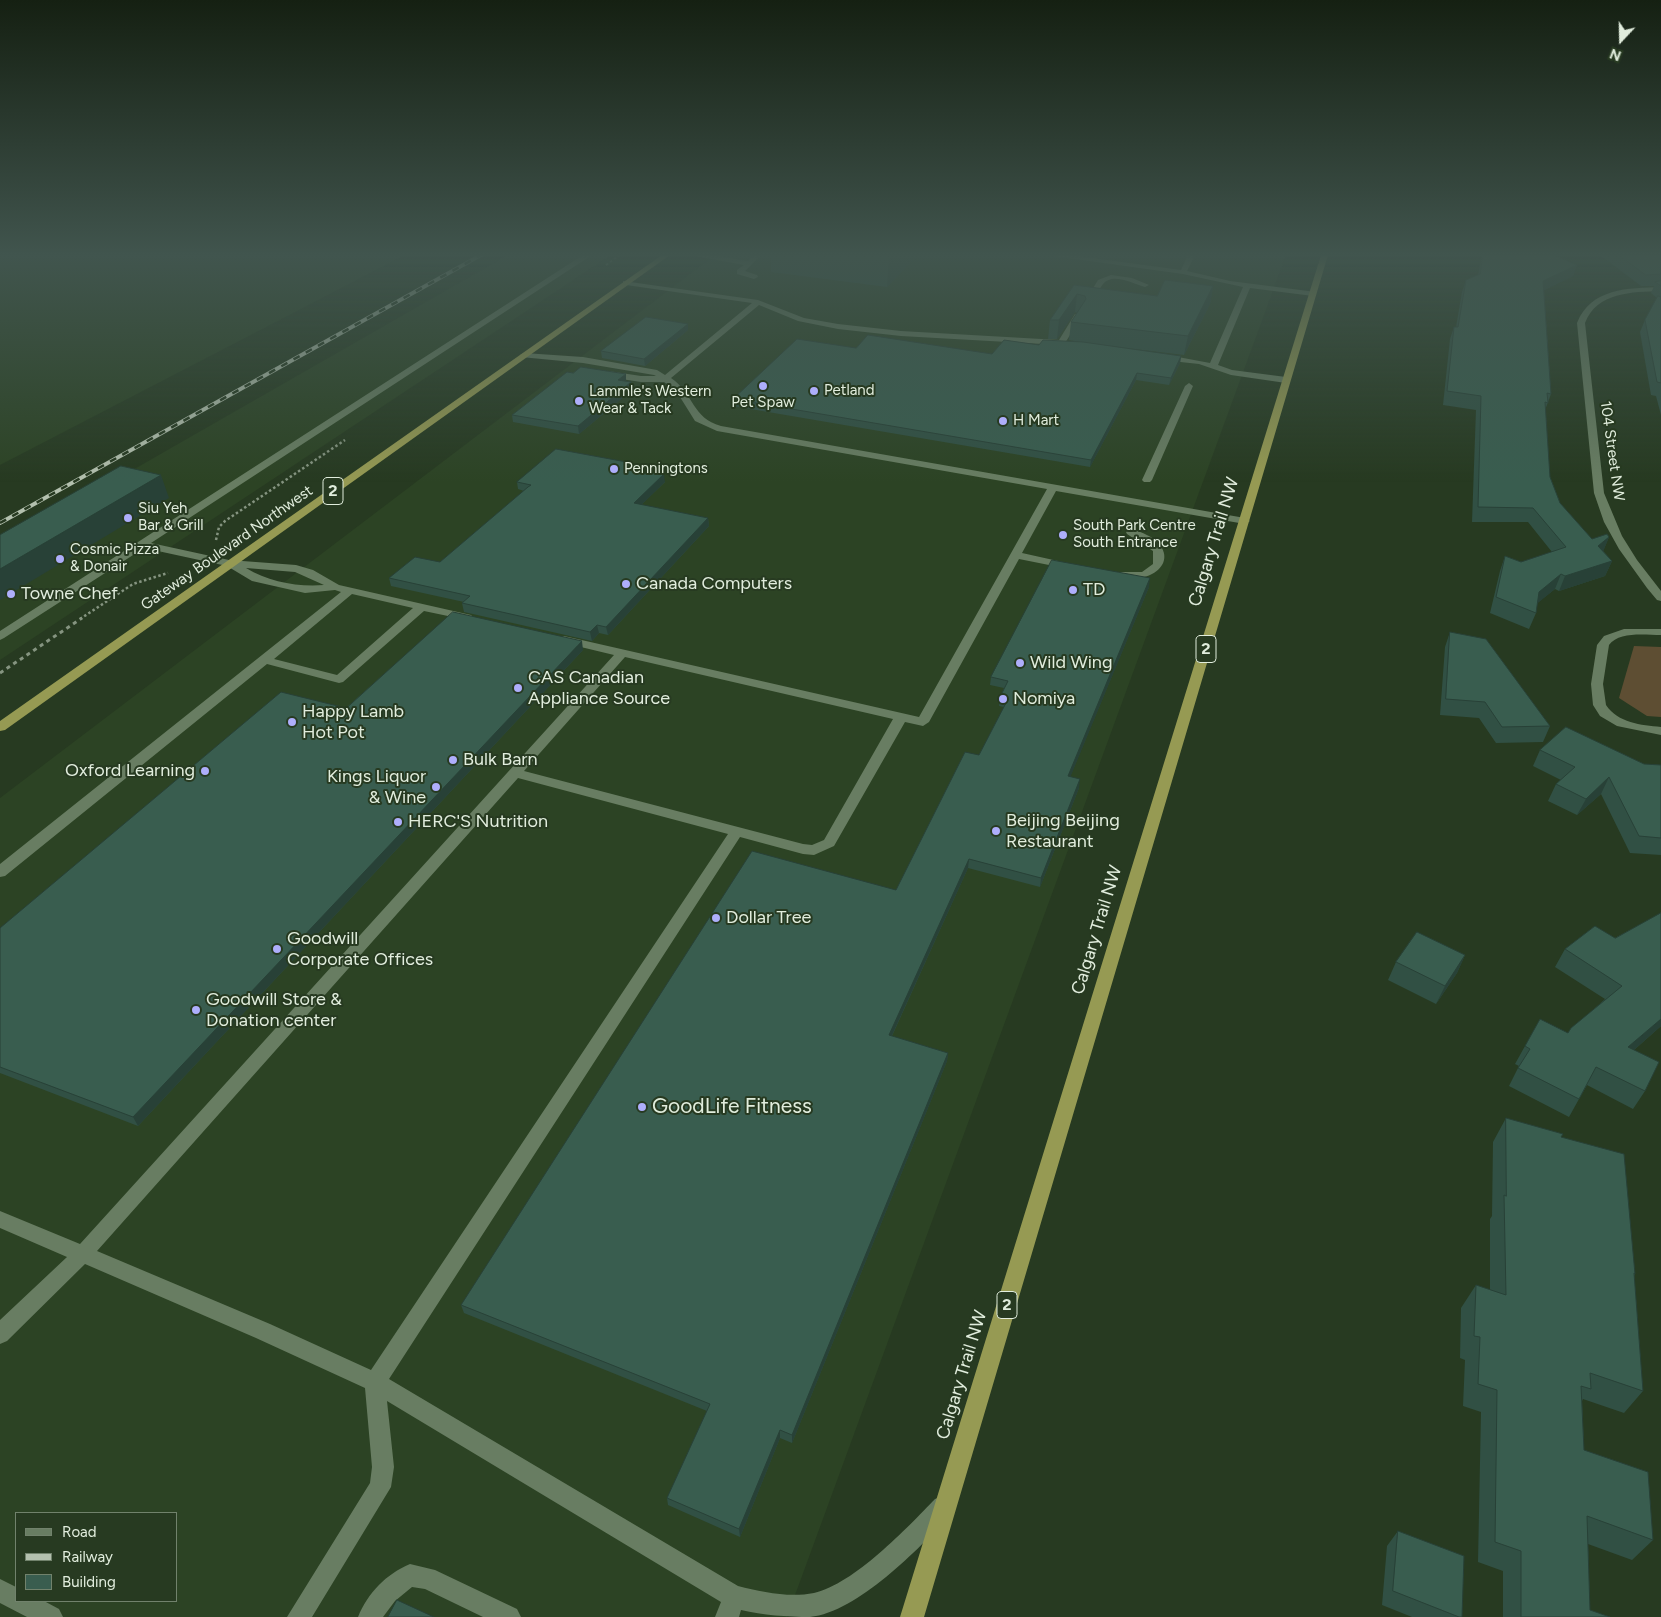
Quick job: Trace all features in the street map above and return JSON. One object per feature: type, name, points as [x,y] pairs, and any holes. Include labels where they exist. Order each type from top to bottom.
[{"type":"highway","name":"Gateway Boulevard Northwest","points":[[0,727],[559,330]]},
{"type":"highway","name":"Calgary Trail NW","points":[[912,1617],[1302,330]]},
{"type":"street","points":[[0,636],[473,330]]},
{"type":"street","points":[[664,379],[723,330]]},
{"type":"street","points":[[870,330],[1065,343],[1071,330]]},
{"type":"street","points":[[1213,366],[1228,330]]},
{"type":"street","name":"104 Street NW","points":[[1582,330],[1599,493],[1616,537],[1633,564],[1661,598]]},
{"type":"street","points":[[524,355],[573,368],[641,379],[664,379],[678,387],[698,420],[715,428],[1245,521]]},
{"type":"street","points":[[1154,356],[1213,366],[1231,372],[1286,380]]},
{"type":"street","points":[[1147,480],[1190,386]]},
{"type":"street","points":[[555,638],[923,722],[1053,487]]},
{"type":"street","points":[[1100,571],[1136,575],[1146,574],[1153,570],[1160,558],[1157,550],[1150,542],[1130,532]]},
{"type":"street","points":[[142,544],[230,563],[280,565],[320,576],[335,587],[479,620]]},
{"type":"street","points":[[1015,555],[1054,562]]},
{"type":"street","points":[[0,872],[350,590]]},
{"type":"street","points":[[265,660],[339,678],[421,607]]},
{"type":"street","points":[[1661,632],[1624,632],[1608,638],[1603,645],[1596,695],[1598,704],[1606,714],[1620,722],[1632,727],[1661,732]]},
{"type":"street","points":[[0,1334],[82,1254],[622,653]]},
{"type":"street","points":[[517,772],[736,832],[814,850],[829,843],[901,717]]},
{"type":"street","points":[[299,1617],[380,1487],[383,1467],[375,1382],[736,832]]},
{"type":"street","points":[[0,1219],[263,1331],[375,1382],[731,1607],[811,1605],[830,1599],[871,1576],[947,1504]]},
{"type":"street","points":[[370,1617],[380,1599],[394,1584],[410,1575],[427,1578],[509,1617]]},
{"type":"street","points":[[0,1591],[15,1598]]},
{"type":"lane","points":[[230,563],[256,579],[305,590],[335,587]]},
{"type":"lane","points":[[22,1602],[51,1617]]},
{"type":"path","points":[[0,673],[120,592],[134,584],[168,572],[193,556],[216,540],[220,527],[225,521],[347,439]]},
{"type":"shaded area","points":[[0,330],[259,330],[0,465]]},
{"type":"shaded area","points":[[376,330],[497,330],[0,660],[0,546]]},
{"type":"shaded area","points":[[616,330],[1258,330],[787,1617],[0,1617],[0,798]]},
{"type":"shaded area","points":[[1634,646],[1661,647],[1661,717],[1647,716],[1619,698]]},
{"type":"building","points":[[628,330],[680,330],[644,359],[601,351]]},
{"type":"building","points":[[1142,330],[1191,330],[1188,336]]},
{"type":"building","points":[[1454,330],[1547,330],[1551,394],[1547,393],[1548,403],[1545,402],[1550,477],[1560,503],[1592,539],[1607,534],[1609,537],[1598,546],[1612,561],[1565,576],[1561,574],[1539,592],[1536,613],[1496,597],[1505,556],[1521,562],[1566,547],[1533,508],[1478,507],[1481,396],[1447,391]]},
{"type":"building","points":[[1647,330],[1661,330],[1661,383],[1657,382]]},
{"type":"building","points":[[868,335],[992,354],[1004,340],[1039,345],[1043,340],[1083,342],[1181,356],[1171,378],[1137,373],[1091,460],[733,399],[797,339],[856,348]]},
{"type":"building","name":"Lammle's Western Wear & Tack","points":[[581,367],[626,374],[618,380],[631,382],[578,426],[512,415],[567,372],[573,373]]},
{"type":"building","points":[[556,449],[632,463],[628,468],[664,474],[634,503],[708,518],[606,627],[597,625],[590,632],[462,603],[470,596],[389,578],[415,557],[440,562],[531,485],[517,482]]},
{"type":"building","points":[[121,466],[161,475],[0,569],[0,535]]},
{"type":"building","points":[[1052,560],[1150,578],[1068,776],[1080,779],[1041,878],[969,859],[889,1035],[948,1053],[792,1435],[780,1430],[739,1529],[667,1498],[710,1404],[461,1305],[752,851],[896,890],[965,752],[979,755],[1008,699],[1000,697],[1008,681],[991,677]]},
{"type":"building","points":[[453,612],[582,641],[133,1117],[0,1067],[0,928],[281,692],[346,708]]},
{"type":"building","points":[[1450,632],[1486,639],[1550,726],[1502,727],[1485,702],[1446,699]]},
{"type":"building","points":[[1566,727],[1644,764],[1661,765],[1661,838],[1639,836],[1609,777],[1586,799],[1556,784],[1575,767],[1540,750]]},
{"type":"building","points":[[1661,913],[1661,1019],[1628,1047],[1659,1062],[1645,1091],[1596,1067],[1579,1099],[1518,1068],[1530,1049],[1525,1046],[1540,1019],[1568,1033],[1571,1028],[1622,986],[1565,949],[1595,926],[1615,938]]},
{"type":"building","points":[[1417,932],[1465,955],[1445,986],[1396,962]]},
{"type":"building","points":[[1506,1118],[1563,1134],[1561,1137],[1624,1154],[1643,1391],[1590,1373],[1591,1389],[1581,1386],[1584,1450],[1648,1472],[1653,1540],[1587,1516],[1590,1610],[1610,1617],[1521,1617],[1521,1551],[1495,1542],[1497,1390],[1478,1384],[1480,1337],[1474,1336],[1476,1285],[1506,1295],[1504,1195],[1506,1196]]},
{"type":"building","points":[[1398,1531],[1464,1556],[1462,1617],[1393,1591]]},
{"type":"building","points":[[397,1600],[434,1617],[388,1617]]},
{"type":"railway","points":[[0,523],[346,330]]},
{"type":"place","name":"Pet Spaw","points":[[763,386]]},
{"type":"place","name":"Petland","points":[[814,391]]},
{"type":"place","name":"Lammle's Western Wear & Tack","points":[[579,401]]},
{"type":"place","name":"H Mart","points":[[1003,421]]},
{"type":"place","name":"Penningtons","points":[[614,469]]},
{"type":"place","name":"Siu Yeh Bar & Grill","points":[[128,518]]},
{"type":"place","name":"South Park Centre South Entrance","points":[[1063,535]]},
{"type":"place","name":"Cosmic Pizza & Donair","points":[[60,559]]},
{"type":"place","name":"Canada Computers","points":[[626,584]]},
{"type":"place","name":"TD","points":[[1073,590]]},
{"type":"place","name":"Towne Chef","points":[[11,594]]},
{"type":"place","name":"Wild Wing","points":[[1020,663]]},
{"type":"place","name":"CAS Canadian Appliance Source","points":[[518,688]]},
{"type":"place","name":"Nomiya","points":[[1003,699]]},
{"type":"place","name":"Happy Lamb Hot Pot","points":[[292,722]]},
{"type":"place","name":"Bulk Barn","points":[[453,760]]},
{"type":"place","name":"Oxford Learning","points":[[205,771]]},
{"type":"place","name":"Kings Liquor & Wine","points":[[436,787]]},
{"type":"place","name":"HERC'S Nutrition","points":[[398,822]]},
{"type":"place","name":"Beijing Beijing Restaurant","points":[[996,831]]},
{"type":"place","name":"Dollar Tree","points":[[716,918]]},
{"type":"place","name":"Goodwill Corporate Offices","points":[[277,949]]},
{"type":"place","name":"Goodwill Store & Donation center","points":[[196,1010]]},
{"type":"place","name":"GoodLife Fitness","points":[[642,1107]]}]
